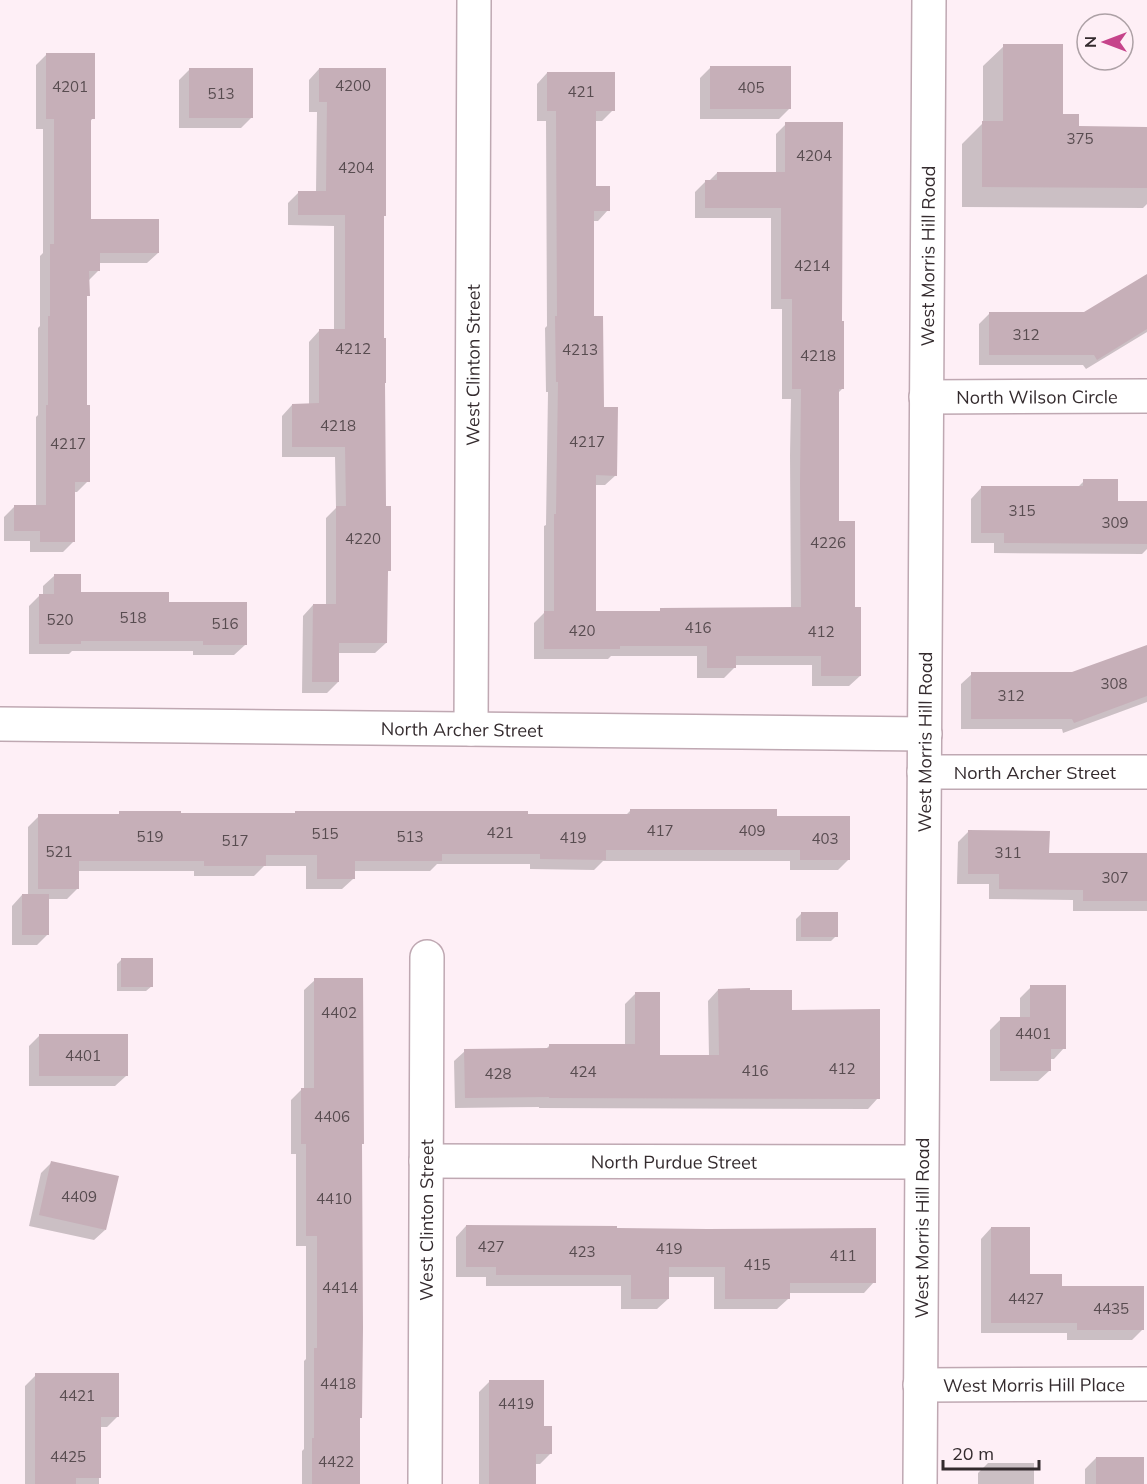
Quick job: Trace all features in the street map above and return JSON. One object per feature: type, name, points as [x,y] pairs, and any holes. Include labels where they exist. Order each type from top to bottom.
[{"type":"street","name":"West Clinton Street","points":[[471,729],[474,0]]},
{"type":"street","name":"West Morris Hill Road","points":[[920,1484],[929,0]]},
{"type":"street","name":"North Wilson Circle","points":[[926,398],[1147,396]]},
{"type":"street","name":"North Archer Street","points":[[0,724],[925,734]]},
{"type":"street","name":"North Archer Street","points":[[924,772],[1147,772]]},
{"type":"street","name":"West Clinton Street","points":[[425,1484],[427,957]]},
{"type":"street","name":"North Purdue Street","points":[[426,1161],[921,1162]]},
{"type":"street","name":"West Morris Hill Place","points":[[920,1385],[1147,1384]]},
{"type":"building","points":[[1003,44],[1063,44],[1063,114],[1079,114],[1079,126],[1147,127],[1147,188],[982,187],[982,121],[1003,121]]},
{"type":"building","points":[[46,53],[95,53],[95,119],[91,119],[91,219],[159,219],[159,253],[100,253],[100,271],[89,271],[87,405],[90,405],[90,482],[75,482],[75,542],[40,542],[40,531],[14,531],[14,505],[46,505],[50,244],[54,244],[54,119],[46,119]]},
{"type":"building","points":[[710,66],[791,66],[791,109],[710,109]]},
{"type":"building","points":[[189,68],[253,68],[253,118],[189,118]]},
{"type":"building","points":[[319,68],[386,68],[384,338],[386,338],[386,506],[391,506],[391,571],[388,571],[387,643],[339,643],[339,682],[312,682],[313,604],[336,604],[336,506],[346,506],[345,447],[292,447],[292,404],[319,403],[319,329],[345,329],[345,215],[298,215],[298,191],[326,191],[327,102],[319,102]]},
{"type":"building","points":[[547,72],[615,72],[615,111],[596,111],[596,186],[610,186],[610,211],[594,211],[594,316],[603,316],[604,407],[618,407],[617,476],[596,475],[596,611],[801,607],[801,389],[792,389],[792,299],[781,299],[781,208],[705,208],[705,180],[717,180],[717,172],[785,172],[785,122],[843,122],[844,389],[839,389],[839,521],[855,521],[855,607],[861,607],[861,676],[821,676],[821,656],[736,656],[736,668],[707,668],[707,646],[544,649],[544,611],[554,611],[558,382],[556,382],[555,316],[557,316],[556,111],[547,111]]},
{"type":"building","points":[[1147,274],[1147,329],[1097,360],[1094,355],[989,355],[989,312],[1084,312]]},
{"type":"building","points":[[1083,479],[1118,479],[1118,501],[1147,501],[1147,544],[1004,543],[1004,533],[981,533],[981,486],[1083,486]]},
{"type":"building","points":[[54,574],[81,574],[81,592],[169,592],[169,602],[247,602],[247,645],[203,645],[203,641],[81,641],[81,644],[39,644],[39,594],[54,594]]},
{"type":"building","points":[[1147,645],[1147,696],[1074,723],[1072,719],[971,719],[971,672],[1072,672]]},
{"type":"building","points":[[630,809],[777,809],[777,816],[850,816],[850,860],[800,860],[800,850],[606,850],[606,860],[540,859],[540,854],[442,854],[442,861],[355,861],[355,879],[317,879],[317,855],[266,855],[266,866],[204,866],[204,861],[79,861],[79,889],[38,889],[38,814],[119,814],[119,811],[295,813],[295,811],[528,811],[528,814],[630,814]]},
{"type":"building","points":[[968,830],[1050,831],[1049,853],[1147,853],[1147,901],[1083,901],[1083,890],[999,889],[999,874],[968,874]]},
{"type":"building","points":[[22,894],[49,894],[49,935],[22,935]]},
{"type":"building","points":[[801,912],[838,912],[838,937],[801,937]]},
{"type":"building","points":[[121,958],[153,958],[153,987],[121,987]]},
{"type":"building","points":[[314,978],[363,978],[363,1328],[360,1484],[312,1484],[314,1348],[317,1348],[317,1236],[306,1236],[306,1144],[301,1144],[301,1088],[314,1088]]},
{"type":"building","points":[[1030,985],[1066,985],[1066,1049],[1051,1049],[1051,1071],[1000,1071],[1000,1017],[1030,1017]]},
{"type":"building","points":[[750,988],[750,990],[792,990],[792,1010],[880,1009],[880,1099],[465,1098],[464,1049],[549,1048],[549,1044],[635,1044],[635,992],[660,992],[660,1055],[719,1055],[718,989]]},
{"type":"building","points":[[39,1034],[128,1034],[128,1076],[39,1076]]},
{"type":"building","points":[[51,1161],[119,1176],[106,1230],[39,1215]]},
{"type":"building","points":[[466,1225],[707,1229],[876,1228],[876,1283],[790,1283],[790,1299],[725,1299],[725,1267],[669,1267],[669,1299],[631,1299],[631,1275],[496,1275],[496,1267],[466,1267]]},
{"type":"building","points":[[991,1227],[1030,1227],[1030,1274],[1062,1274],[1062,1286],[1144,1286],[1144,1330],[1077,1330],[1077,1323],[991,1323]]},
{"type":"building","points":[[35,1373],[119,1373],[119,1417],[101,1417],[101,1478],[76,1478],[76,1484],[35,1484]]},
{"type":"building","points":[[489,1380],[544,1380],[544,1426],[552,1426],[552,1454],[536,1454],[536,1484],[489,1484]]},
{"type":"building","points":[[1096,1457],[1144,1457],[1144,1484],[1096,1484]]}]
